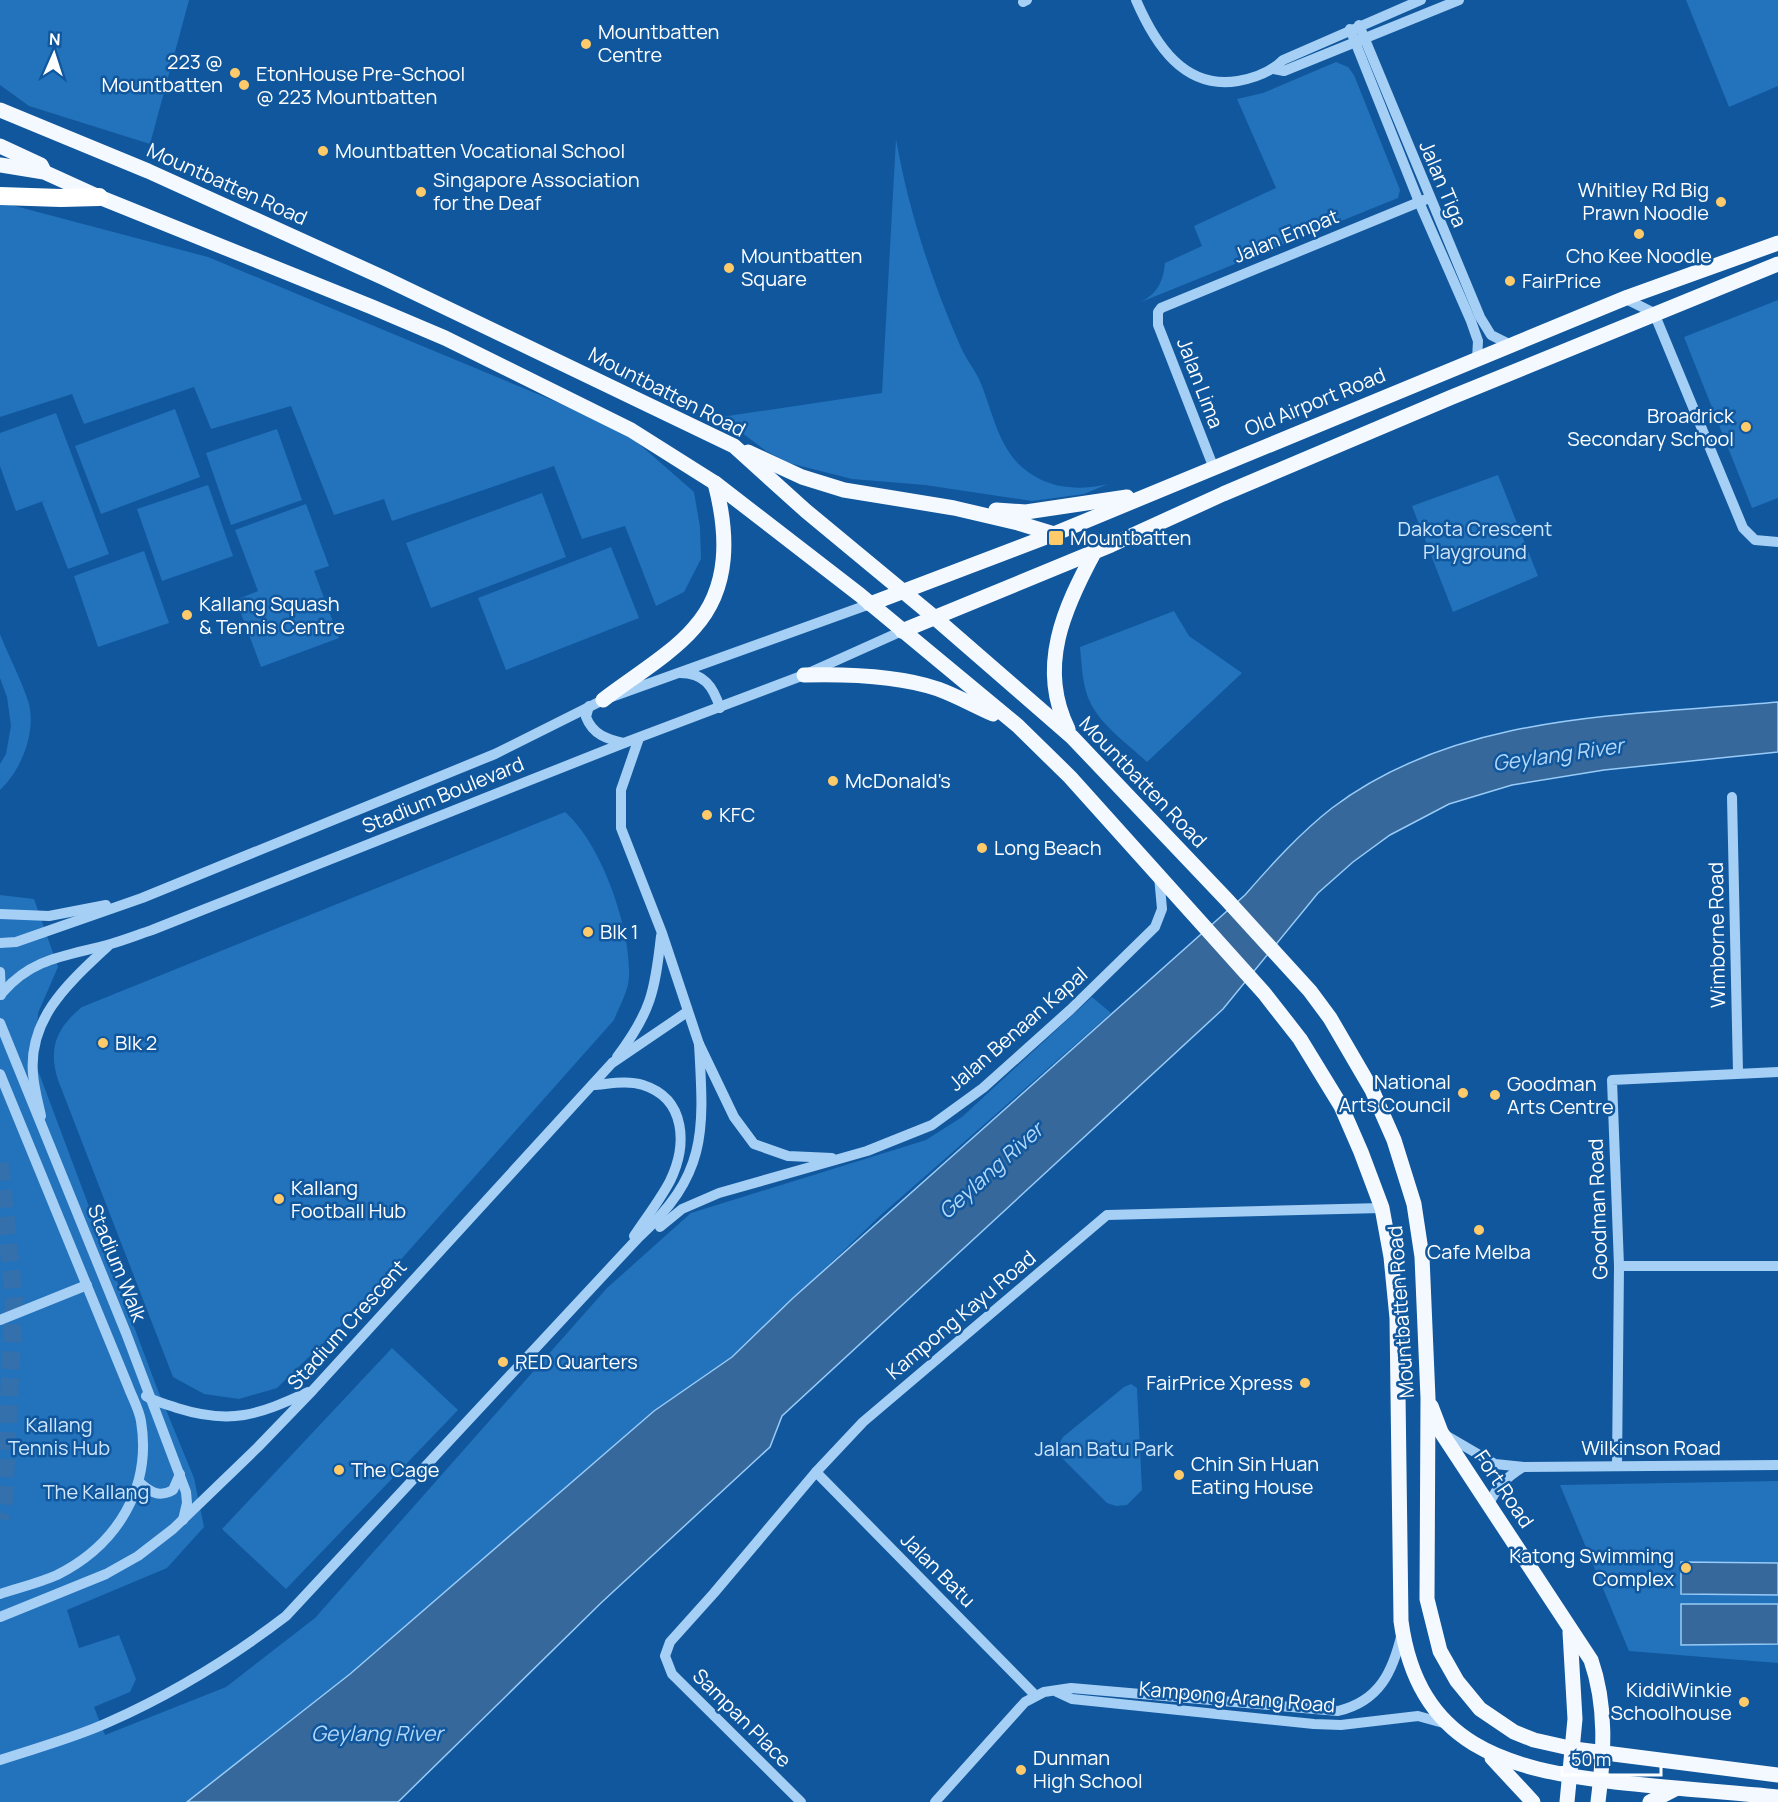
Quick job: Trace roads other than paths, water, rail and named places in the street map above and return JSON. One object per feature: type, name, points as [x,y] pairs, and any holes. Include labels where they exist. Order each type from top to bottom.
[{"type":"highway","points":[[0,196],[99,197]]},
{"type":"main road","name":"Mountbatten Road","points":[[0,104],[7,112],[148,171],[384,278],[734,446],[1072,737],[1227,900],[1330,1018],[1372,1090],[1394,1140],[1414,1204],[1422,1257],[1428,1398],[1427,1599],[1440,1651],[1467,1696],[1502,1725],[1534,1740],[1574,1749],[1778,1774]]},
{"type":"main road","points":[[0,146],[41,165],[44,172]]},
{"type":"main road","name":"Mountbatten Road","points":[[0,165],[44,172],[99,197],[445,338],[631,430],[715,483],[870,604],[1018,726],[1070,777],[1264,993],[1300,1039],[1341,1106],[1382,1208],[1391,1257],[1397,1318],[1398,1597],[1407,1656],[1419,1684],[1450,1725],[1486,1752],[1520,1765],[1601,1780],[1675,1789],[1778,1797]]},
{"type":"main road","name":"Old Airport Road","points":[[870,604],[1054,534],[1213,466],[1624,298],[1778,243]]},
{"type":"main road","points":[[902,631],[1095,551],[1234,489],[1778,264]]},
{"type":"main road","points":[[734,446],[802,477],[844,490],[954,508],[1018,522],[1054,534]]},
{"type":"main road","points":[[596,703],[694,628],[712,601],[726,550],[723,516],[715,483]]},
{"type":"main road","points":[[954,508],[1026,512],[1145,495]]},
{"type":"main road","points":[[1072,737],[1059,711],[1054,683],[1056,638],[1095,551]]},
{"type":"main road","points":[[804,675],[856,676],[938,689],[1018,726]]},
{"type":"main road","name":"Fort Road","points":[[1428,1398],[1442,1432],[1591,1660],[1597,1677],[1603,1718],[1598,1802]]},
{"type":"main road","name":"Fort Road","points":[[1566,1802],[1574,1749],[1575,1694],[1570,1630]]},
{"type":"main road","points":[[1486,1752],[1533,1802]]},
{"type":"main road","points":[[1650,1802],[1675,1789]]},
{"type":"street","points":[[1136,0],[1161,48],[1182,69],[1199,79],[1234,82],[1274,69],[1283,60],[1421,0]]},
{"type":"street","points":[[1274,69],[1284,71],[1459,0]]},
{"type":"street","name":"Jalan Tiga","points":[[1355,27],[1478,340],[1477,359]]},
{"type":"street","name":"Jalan Tiga","points":[[1424,200],[1480,317],[1491,335],[1510,345]]},
{"type":"street","name":"Jalan Empat","points":[[1158,312],[1161,308],[1204,289],[1424,200]]},
{"type":"street","points":[[1624,298],[1654,314],[1743,528],[1755,540],[1778,542]]},
{"type":"street","name":"Jalan Lima","points":[[1158,312],[1158,325],[1213,466]]},
{"type":"street","name":"Stadium Boulevard","points":[[0,943],[16,942],[142,898],[495,754],[596,703],[870,604]]},
{"type":"street","name":"Stadium Boulevard","points":[[1,995],[29,968],[47,960],[110,944],[804,675],[902,631]]},
{"type":"street","points":[[675,673],[688,673],[702,678],[714,689],[720,708]]},
{"type":"street","points":[[596,703],[586,717],[593,729],[604,737],[624,743]]},
{"type":"street","points":[[612,1063],[637,1030],[649,1008],[656,985],[662,933],[621,828],[621,790],[639,738]]},
{"type":"street","name":"Wimborne Road","points":[[1732,797],[1738,1072]]},
{"type":"street","name":"Jalan Benaan Kapal","points":[[623,1254],[682,1209],[720,1193],[842,1158],[932,1125],[983,1088],[1071,1010],[1155,927],[1162,909],[1158,876]]},
{"type":"street","points":[[0,914],[49,916],[142,898]]},
{"type":"street","name":"Jalan Benaan Kapal","points":[[662,933],[699,1044],[734,1117],[754,1144],[788,1156],[842,1158]]},
{"type":"street","points":[[46,1140],[33,1073],[34,1049],[40,1024],[65,988],[110,944]]},
{"type":"street","name":"Stadium Boulevard","points":[[0,972],[1,995]]},
{"type":"street","name":"Stadium Crescent","points":[[0,1617],[106,1574],[138,1556],[183,1520],[314,1390],[612,1063],[687,1012]]},
{"type":"street","name":"Stadium Walk","points":[[0,1023],[126,1333],[180,1474],[187,1503],[183,1520]]},
{"type":"street","name":"Jalan Benaan Kapal","points":[[0,1760],[107,1723],[156,1699],[233,1656],[286,1616],[623,1254],[664,1214],[696,1157],[703,1113],[699,1044]]},
{"type":"street","name":"Goodman Road","points":[[1617,1466],[1619,1266],[1612,1080],[1738,1072],[1778,1072]]},
{"type":"street","name":"Stadium Walk","points":[[0,1074],[141,1419],[144,1454],[139,1482],[125,1515],[108,1540],[56,1575],[0,1594]]},
{"type":"street","points":[[593,1085],[624,1082],[644,1085],[663,1096],[675,1109],[681,1123],[681,1148],[670,1181],[623,1254]]},
{"type":"street","name":"Kampong Kayu Road","points":[[665,1656],[670,1642],[816,1472],[863,1422],[1107,1215],[1382,1208]]},
{"type":"street","points":[[1619,1266],[1778,1266]]},
{"type":"street","name":"Stadium Walk","points":[[0,1320],[87,1285]]},
{"type":"street","points":[[128,1386],[150,1399],[210,1417],[235,1418],[262,1413],[314,1390]]},
{"type":"street","name":"Wilkinson Road","points":[[1442,1432],[1495,1464],[1524,1467],[1778,1465]]},
{"type":"street","points":[[1489,1504],[1496,1490],[1507,1477],[1524,1467]]},
{"type":"street","name":"Jalan Batu","points":[[816,1472],[1035,1695]]},
{"type":"street","points":[[139,1482],[148,1491],[166,1494],[173,1490],[180,1474]]},
{"type":"street","name":"Kampong Arang Road","points":[[1035,1695],[1071,1688],[1338,1711],[1356,1707],[1365,1701],[1387,1677],[1395,1662],[1402,1633]]},
{"type":"street","name":"Sampan Place","points":[[665,1656],[672,1674],[801,1802]]},
{"type":"street","name":"Kampong Arang Road","points":[[1057,1692],[1072,1699],[1282,1721],[1341,1725],[1418,1716],[1450,1725]]},
{"type":"street","points":[[935,1802],[1022,1706],[1035,1695]]},
{"type":"water","name":"Geylang River","points":[[1778,702],[1778,752],[1604,770],[1512,785],[1449,804],[1390,835],[1353,862],[1318,893],[1223,1009],[782,1416],[770,1447],[602,1602],[398,1802],[187,1802],[350,1674],[654,1411],[732,1357],[793,1298],[1245,895],[1298,838],[1332,808],[1381,776],[1434,753],[1489,736],[1546,724],[1604,716]]},
{"type":"water","points":[[1681,1562],[1778,1563],[1778,1595],[1681,1594]]},
{"type":"water","points":[[1681,1604],[1778,1604],[1778,1644],[1681,1645]]},
{"type":"tunnel","points":[[0,1163],[14,1298],[4,1501],[0,1519]]},
{"type":"place","name":"Mountbatten Centre","points":[[586,44]]},
{"type":"place","name":"223 @ Mountbatten","points":[[235,73]]},
{"type":"place","name":"EtonHouse Pre-School @ 223 Mountbatten","points":[[244,85]]},
{"type":"place","name":"Mountbatten Vocational School","points":[[323,151]]},
{"type":"place","name":"Singapore Association for the Deaf","points":[[421,192]]},
{"type":"place","name":"Whitley Rd Big Prawn Noodle","points":[[1721,202]]},
{"type":"place","name":"Cho Kee Noodle","points":[[1639,234]]},
{"type":"place","name":"Mountbatten Square","points":[[729,268]]},
{"type":"place","name":"FairPrice","points":[[1510,281]]},
{"type":"place","name":"Broadrick Secondary School","points":[[1746,427]]},
{"type":"place","name":"Mountbatten","points":[[1056,538]]},
{"type":"place","name":"Kallang Squash & Tennis Centre","points":[[187,615]]},
{"type":"place","name":"McDonald's","points":[[833,781]]},
{"type":"place","name":"KFC","points":[[707,815]]},
{"type":"place","name":"Long Beach","points":[[982,848]]},
{"type":"place","name":"Blk 1","points":[[588,932]]},
{"type":"place","name":"Blk 2","points":[[103,1043]]},
{"type":"place","name":"National Arts Council","points":[[1463,1093]]},
{"type":"place","name":"Goodman Arts Centre","points":[[1495,1095]]},
{"type":"place","name":"Kallang Football Hub","points":[[279,1199]]},
{"type":"place","name":"Cafe Melba","points":[[1479,1230]]},
{"type":"place","name":"RED Quarters","points":[[503,1362]]},
{"type":"place","name":"FairPrice Xpress","points":[[1305,1383]]},
{"type":"place","name":"The Cage","points":[[339,1470]]},
{"type":"place","name":"Chin Sin Huan Eating House","points":[[1179,1475]]},
{"type":"place","name":"Katong Swimming Complex","points":[[1686,1568]]},
{"type":"place","name":"KiddiWinkie Schoolhouse","points":[[1744,1702]]},
{"type":"place","name":"Dunman High School","points":[[1021,1770]]},
{"type":"park label","name":"Dakota Crescent Playground","points":[[1475,540]]},
{"type":"park label","name":"Kallang Tennis Hub","points":[[59,1436]]},
{"type":"park label","name":"Jalan Batu Park","points":[[1104,1449]]},
{"type":"park label","name":"The Kallang","points":[[96,1492]]}]
